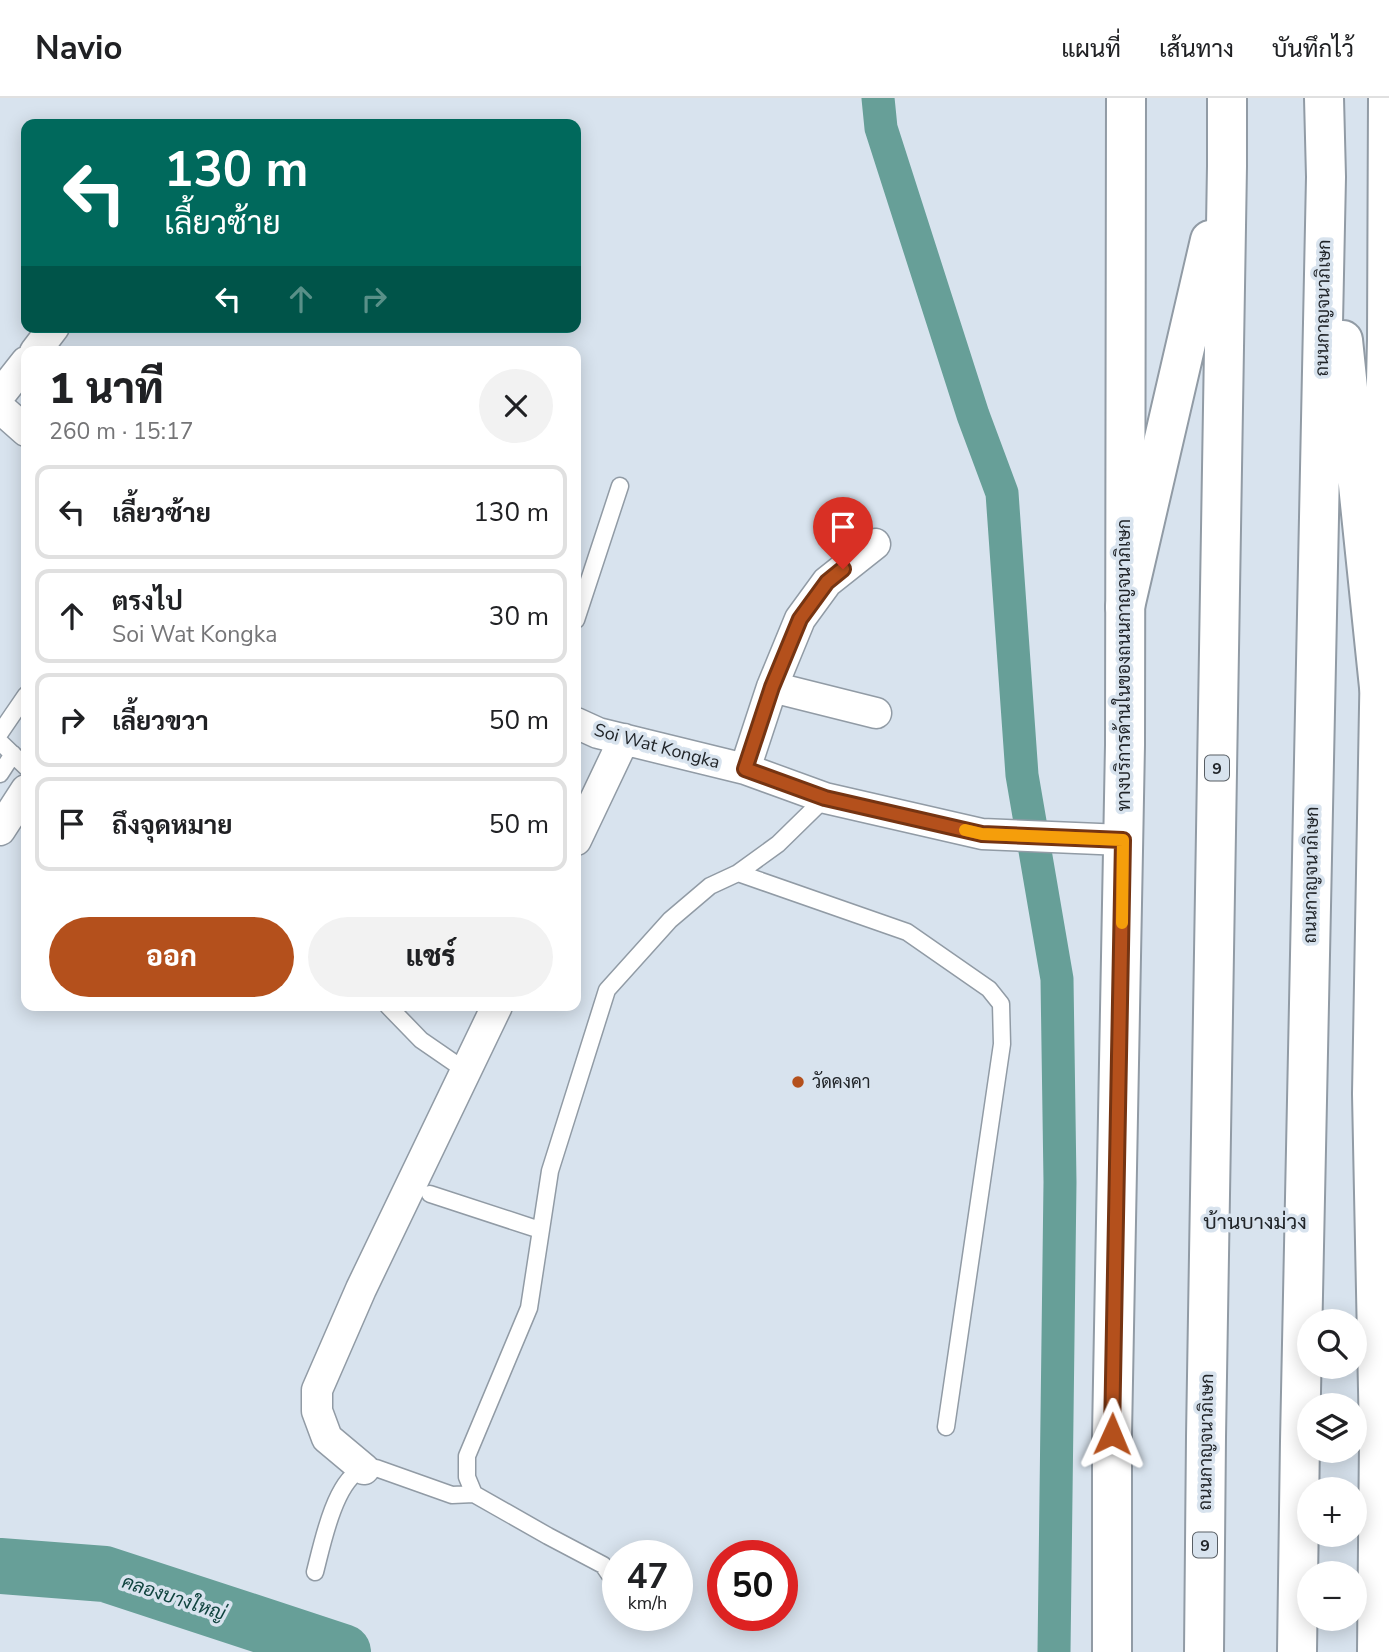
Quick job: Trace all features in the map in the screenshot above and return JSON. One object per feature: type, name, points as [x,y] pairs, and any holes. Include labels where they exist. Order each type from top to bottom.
[{"type":"main road","name":"ทางบริการด้านในของถนนกาญจนาภิเษก","points":[[1112,1652],[1112,1434],[1123,840],[1126,98]]},
{"type":"main road","name":"ถนนกาญจนาภิเษก","points":[[1204,1652],[1227,98]]},
{"type":"main road","name":"ถนนกาญจนาภิเษก","points":[[1297,1652],[1326,177],[1324,98]]},
{"type":"main road","points":[[1379,687],[1388,340],[1388,98]]},
{"type":"main road","points":[[1125,607],[1227,166]]},
{"type":"main road","points":[[1326,177],[1384,757],[1377,1652]]},
{"type":"street","points":[[0,395],[21,368]]},
{"type":"street","points":[[0,408],[21,427]]},
{"type":"street","points":[[745,769],[772,687],[800,619],[827,582],[875,544]]},
{"type":"street","points":[[772,687],[876,713]]},
{"type":"street","name":"Soi Wat Kongka","points":[[581,725],[598,733],[745,769],[825,798],[982,834],[1123,840]]},
{"type":"street","points":[[581,830],[624,739]]},
{"type":"street","points":[[0,830],[21,798]]},
{"type":"street","points":[[364,1469],[327,1438],[317,1411],[317,1390],[361,1289],[494,1011]]},
{"type":"lane","points":[[581,605],[620,486]]},
{"type":"lane","points":[[0,733],[21,702]]},
{"type":"lane","points":[[0,742],[21,761]]},
{"type":"lane","points":[[0,774],[13,754]]},
{"type":"lane","points":[[474,1494],[467,1477],[467,1456],[529,1308],[550,1171],[607,990],[670,920],[710,886],[738,873],[778,844],[825,798]]},
{"type":"lane","points":[[738,873],[907,932],[989,989],[1001,1003],[1002,1044],[946,1427]]},
{"type":"lane","points":[[393,1011],[421,1040],[466,1071]]},
{"type":"lane","points":[[430,1194],[540,1230]]},
{"type":"lane","points":[[316,1572],[329,1517],[344,1487],[357,1472],[376,1468],[452,1495],[474,1494],[602,1564]]},
{"type":"waterway","points":[[878,98],[881,128],[973,415],[1002,493],[1022,775],[1057,979],[1060,1182],[1054,1652]]},
{"type":"waterway","name":"คลองบางใหญ่","points":[[0,1566],[105,1574],[343,1652]]},
{"type":"slow traffic","points":[[965,830],[982,834],[1123,840],[1122,923]]},
{"type":"place","name":"วัดคงคา","points":[[798,1082]]},
{"type":"district","name":"บ้านบางม่วง","points":[[1255,1222]]},
{"type":"route","points":[[843,569],[827,582],[800,619],[772,687],[745,769],[825,798],[982,834],[1123,840],[1112,1434]]}]
